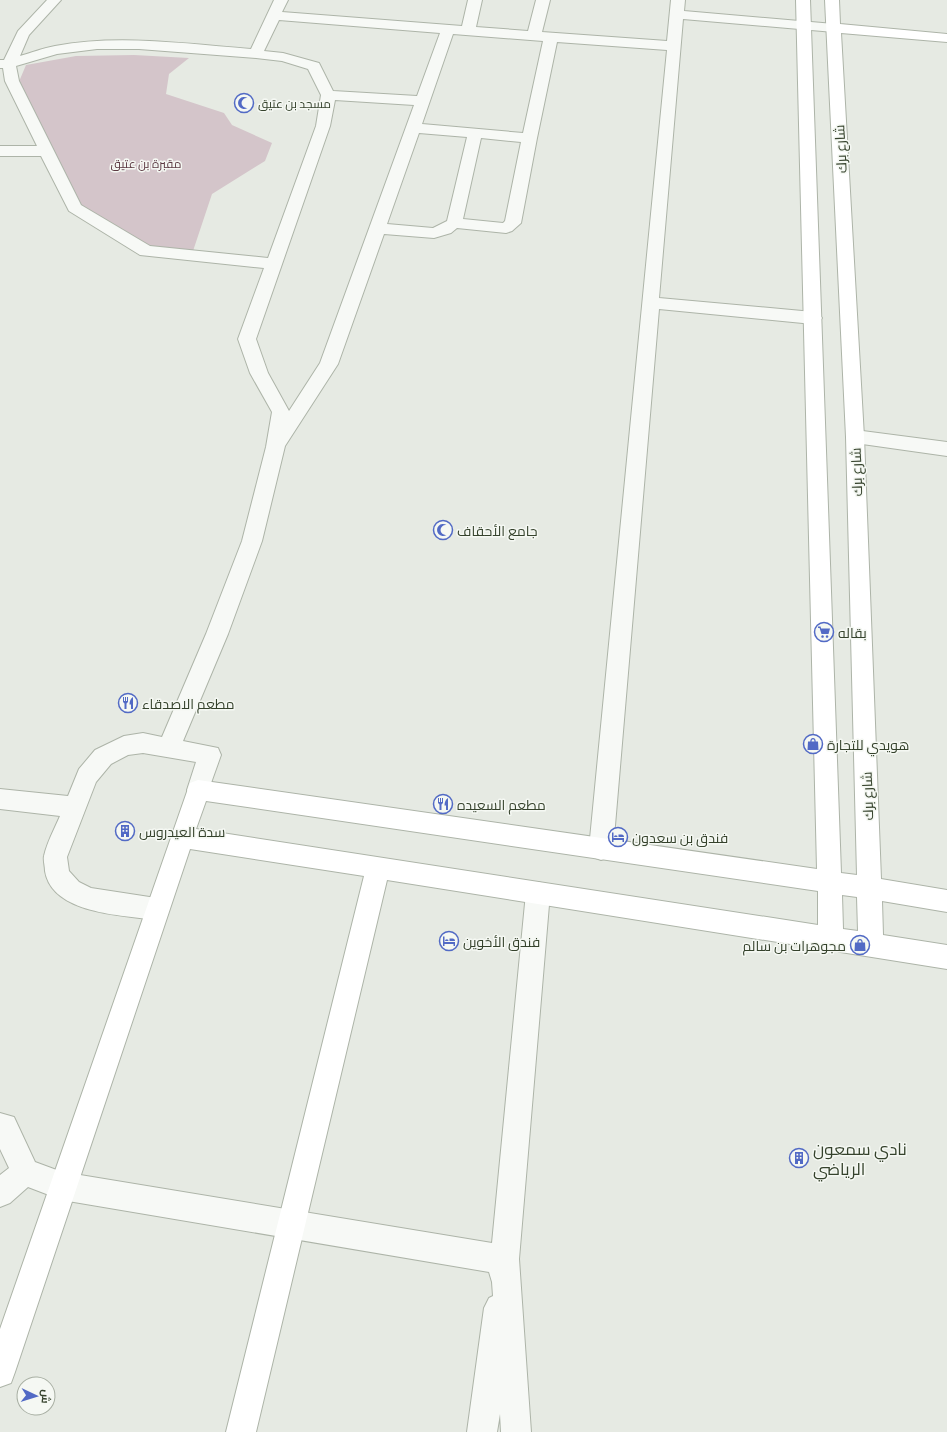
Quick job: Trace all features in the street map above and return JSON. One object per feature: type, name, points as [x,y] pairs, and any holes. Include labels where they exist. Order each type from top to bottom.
[{"type":"main road","points":[[803,0],[831,938]]},
{"type":"main road","name":"شارع برك","points":[[832,0],[855,438],[871,945]]},
{"type":"main road","points":[[834,28],[947,38]]},
{"type":"main road","points":[[0,1372],[156,909],[198,790],[830,882],[947,901]]},
{"type":"main road","points":[[182,837],[947,957]]},
{"type":"main road","points":[[241,1432],[378,867]]},
{"type":"street","points":[[4,64],[22,34],[54,0]]},
{"type":"street","points":[[256,54],[281,0]]},
{"type":"street","points":[[468,31],[475,0]]},
{"type":"street","points":[[534,36],[543,0]]},
{"type":"street","points":[[601,849],[677,7],[834,28]]},
{"type":"street","points":[[273,15],[448,30],[673,46]]},
{"type":"street","points":[[275,447],[329,364],[448,30]]},
{"type":"street","points":[[378,228],[434,233],[445,229],[454,223],[506,228],[513,223],[529,138],[551,37]]},
{"type":"street","points":[[4,64],[56,50],[97,45],[139,45],[256,54],[283,57],[314,66],[328,95],[323,126],[246,339],[259,373],[281,412],[275,447],[252,541],[217,634],[169,747]]},
{"type":"street","points":[[4,64],[75,208],[146,251],[273,264]]},
{"type":"street","points":[[328,95],[423,101]]},
{"type":"street","points":[[414,128],[529,138]]},
{"type":"street","points":[[454,223],[475,134]]},
{"type":"street","points":[[0,151],[46,151]]},
{"type":"street","points":[[650,303],[813,318]]},
{"type":"street","points":[[855,438],[947,449]]},
{"type":"street","points":[[156,909],[88,899],[70,890],[58,875],[55,857],[86,776],[103,757],[124,746],[144,743],[210,755],[198,790]]},
{"type":"street","points":[[0,799],[74,807]]},
{"type":"street","points":[[482,1432],[505,1260],[538,893]]},
{"type":"street","points":[[0,1126],[4,1127],[25,1172],[62,1186],[505,1260]]},
{"type":"street","points":[[0,1193],[25,1172]]},
{"type":"street","points":[[505,1260],[516,1432]]},
{"type":"green space","name":"مقبرة بن عتيق","points":[[134,55],[189,58],[169,74],[166,94],[224,113],[232,125],[272,143],[265,161],[212,194],[192,254],[147,249],[86,213],[71,195],[18,84],[26,65],[76,56]]},
{"type":"place","name":"مسجد بن عتيق","points":[[244,103]]},
{"type":"place","name":"جامع الأحقاف","points":[[443,530]]},
{"type":"place","name":"بقاله","points":[[824,632]]},
{"type":"place","name":"مطعم الاصدقاء","points":[[128,703]]},
{"type":"place","name":"هويدي للتجارة","points":[[813,744]]},
{"type":"place","name":"مطعم السعيده","points":[[443,804]]},
{"type":"place","name":"سدة العيدروس","points":[[125,831]]},
{"type":"place","name":"فندق بن سعدون","points":[[618,837]]},
{"type":"place","name":"فندق الأخوين","points":[[449,941]]},
{"type":"place","name":"مجوهرات بن سالم","points":[[860,945]]},
{"type":"place","name":"نادي سمعون الرياضي","points":[[799,1158]]}]
